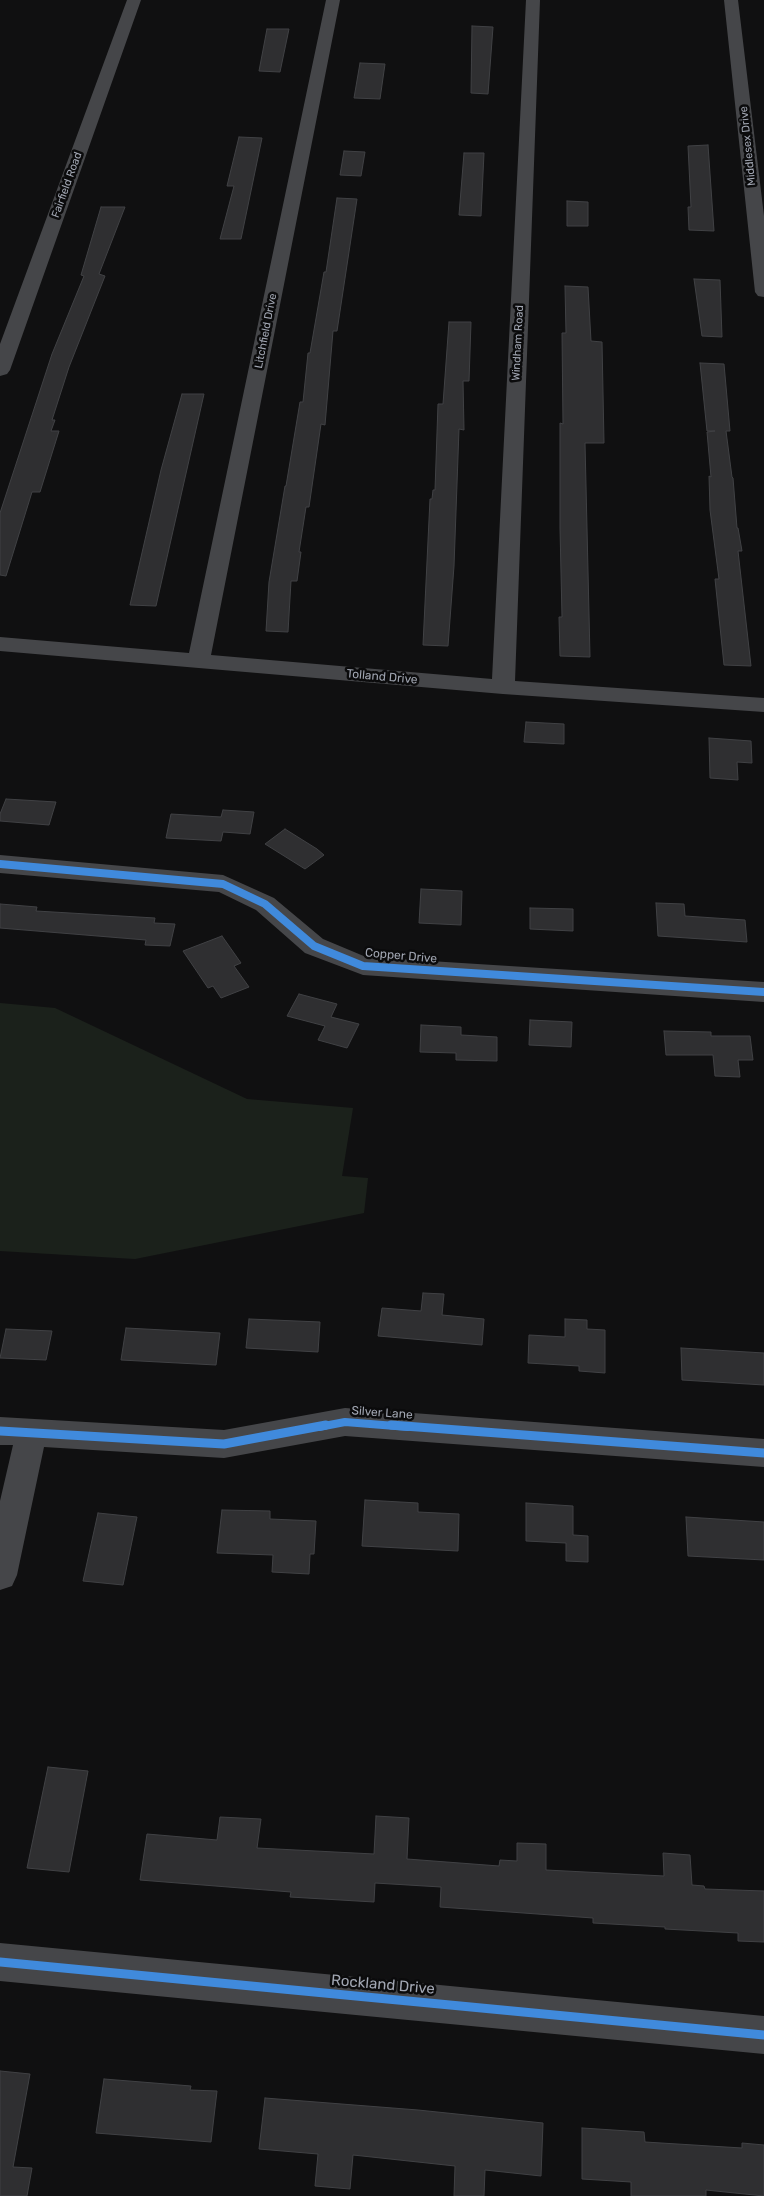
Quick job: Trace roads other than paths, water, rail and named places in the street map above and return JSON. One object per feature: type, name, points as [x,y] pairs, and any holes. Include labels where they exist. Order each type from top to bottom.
[{"type":"street","name":"Fairfield Road","points":[[0,370],[134,0]]},
{"type":"street","name":"Litchfield Drive","points":[[199,661],[333,0]]},
{"type":"street","name":"Windham Road","points":[[503,687],[533,0]]},
{"type":"street","name":"Middlesex Drive","points":[[731,0],[764,292]]},
{"type":"street","name":"Tolland Drive","points":[[0,644],[503,687],[764,705]]},
{"type":"street","name":"Copper Drive","points":[[0,864],[223,884],[265,904],[314,946],[363,966],[764,992]]},
{"type":"street","name":"Silver Lane","points":[[0,1431],[224,1444],[345,1422],[764,1453]]},
{"type":"street","points":[[0,1574],[31,1433]]},
{"type":"street","name":"Rockland Drive","points":[[0,1962],[764,2035]]}]
